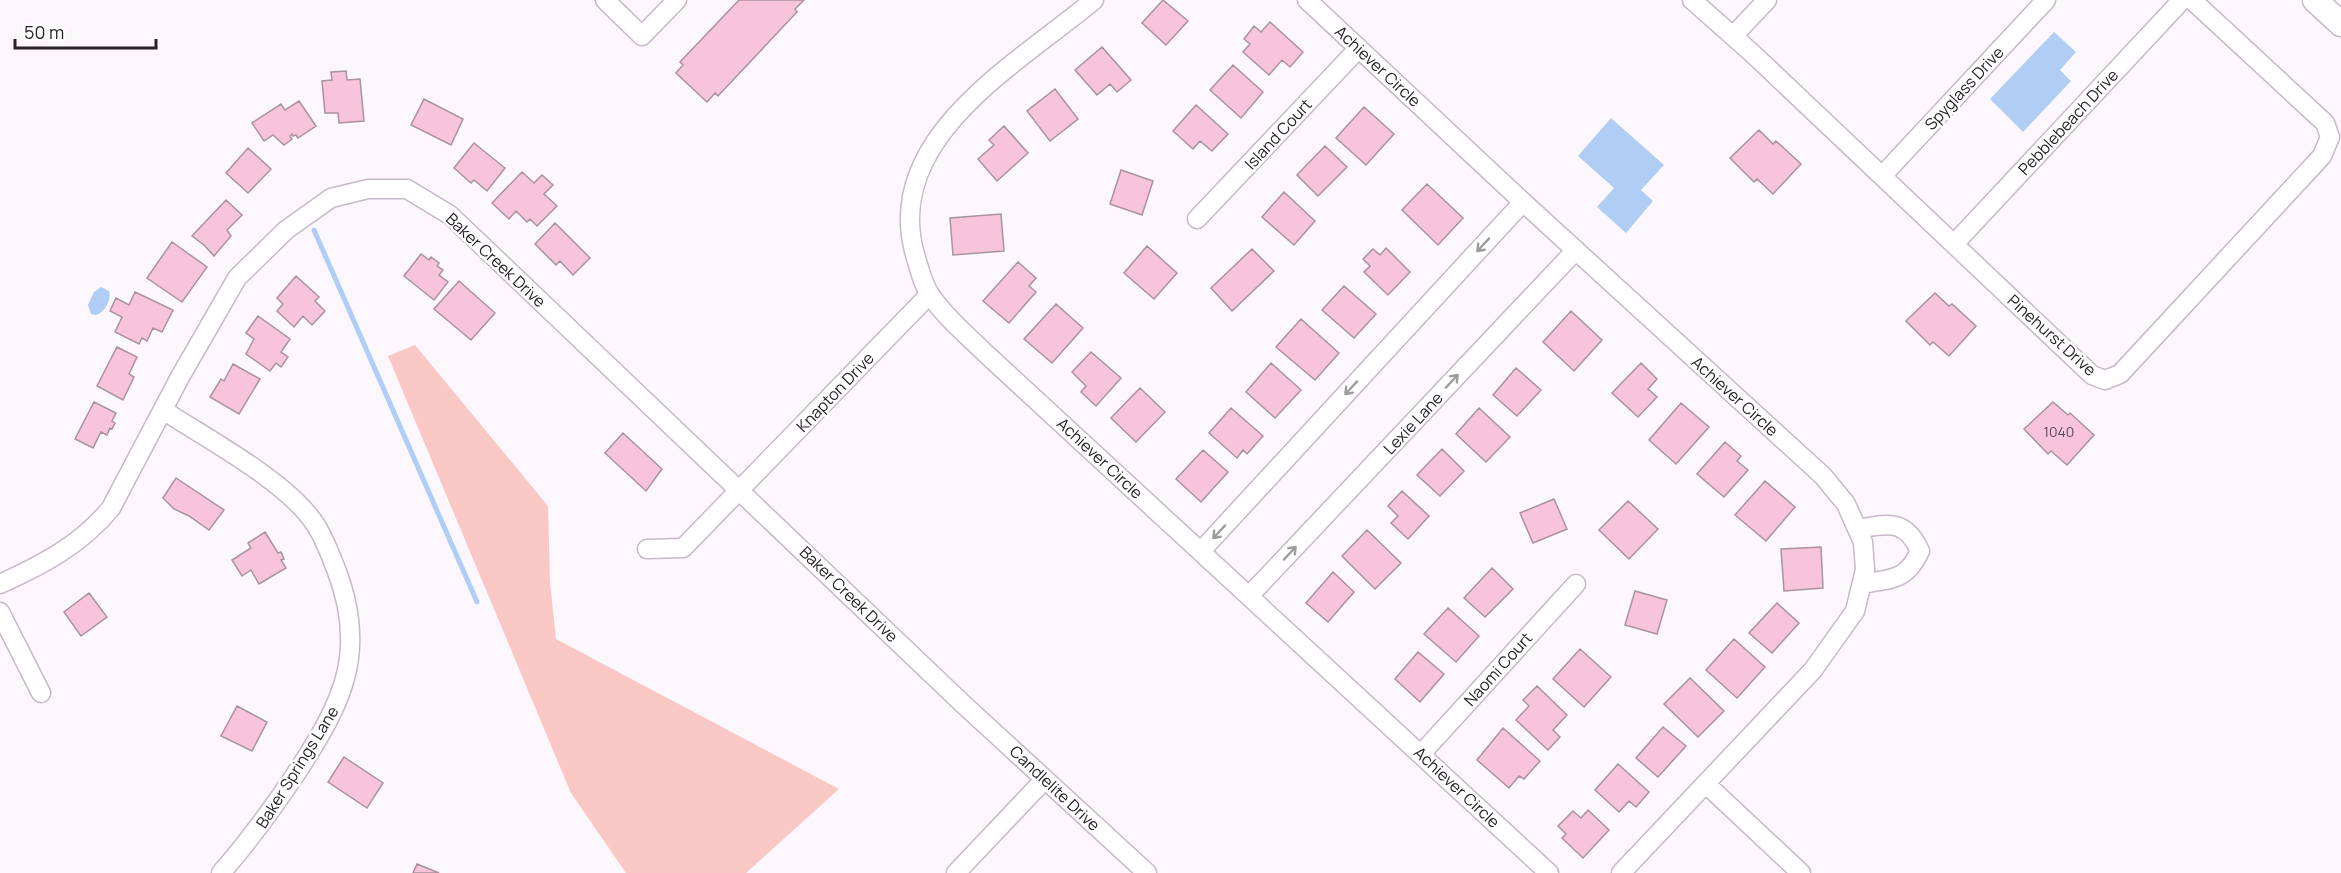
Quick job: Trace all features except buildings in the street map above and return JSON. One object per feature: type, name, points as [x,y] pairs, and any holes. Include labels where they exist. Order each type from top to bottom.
[{"type":"main road","points":[[2315,0],[2341,24]]},
{"type":"street","points":[[605,0],[642,36],[677,0]]},
{"type":"street","name":"Achiever Circle","points":[[1094,0],[984,88],[948,123],[932,145],[917,176],[909,214],[912,246],[929,295],[984,352],[1549,873]]},
{"type":"street","name":"Achiever Circle","points":[[1307,0],[1523,202],[1823,476],[1846,504],[1863,542],[1865,570],[1855,611],[1813,670],[1621,873]]},
{"type":"street","name":"Pinehurst Drive","points":[[1692,0],[2092,375],[2105,380],[2120,374],[2322,156],[2330,137],[2325,123],[2192,0]]},
{"type":"street","points":[[1733,36],[1767,0]]},
{"type":"street","name":"Spyglass Drive","points":[[1882,176],[2046,0]]},
{"type":"street","name":"Pebblebeach Drive","points":[[1954,244],[2182,0]]},
{"type":"street","name":"Island Court","points":[[1197,219],[1359,48]]},
{"type":"street","name":"Baker Creek Drive","points":[[0,584],[26,572],[79,541],[111,508],[210,322],[237,278],[279,237],[331,198],[368,189],[407,189],[450,216],[740,489],[962,703]]},
{"type":"street","points":[[1201,551],[1523,202]]},
{"type":"street","name":"Lexie Lane","points":[[1249,596],[1576,250]]},
{"type":"street","name":"Knapton Drive","points":[[647,549],[683,548],[929,295]]},
{"type":"street","name":"Baker Springs Lane","points":[[163,410],[263,474],[315,523],[343,587],[350,615],[347,672],[340,697],[318,740],[285,790],[255,834],[221,873]]},
{"type":"street","points":[[1857,529],[1887,524],[1899,526],[1909,532],[1920,550],[1913,567],[1904,574],[1862,584]]},
{"type":"street","name":"Naomi Court","points":[[1420,754],[1576,584]]},
{"type":"street","points":[[0,612],[41,693]]},
{"type":"street","name":"Candlelite Drive","points":[[962,703],[1147,873]]},
{"type":"street","points":[[956,873],[1045,779]]},
{"type":"street","points":[[1706,784],[1801,873]]},
{"type":"shaded area","points":[[415,345],[548,506],[550,582],[556,639],[839,789],[746,873],[626,873],[571,793],[388,356]]},
{"type":"water","points":[[2054,32],[2076,52],[2060,70],[2071,81],[2023,132],[1990,99]]},
{"type":"water","points":[[1611,118],[1664,165],[1641,190],[1653,201],[1626,233],[1597,207],[1614,188],[1578,156]]},
{"type":"water","points":[[101,287],[109,291],[108,302],[101,312],[91,314],[88,305],[94,292]]},
{"type":"waterway","points":[[314,230],[477,602]]}]
